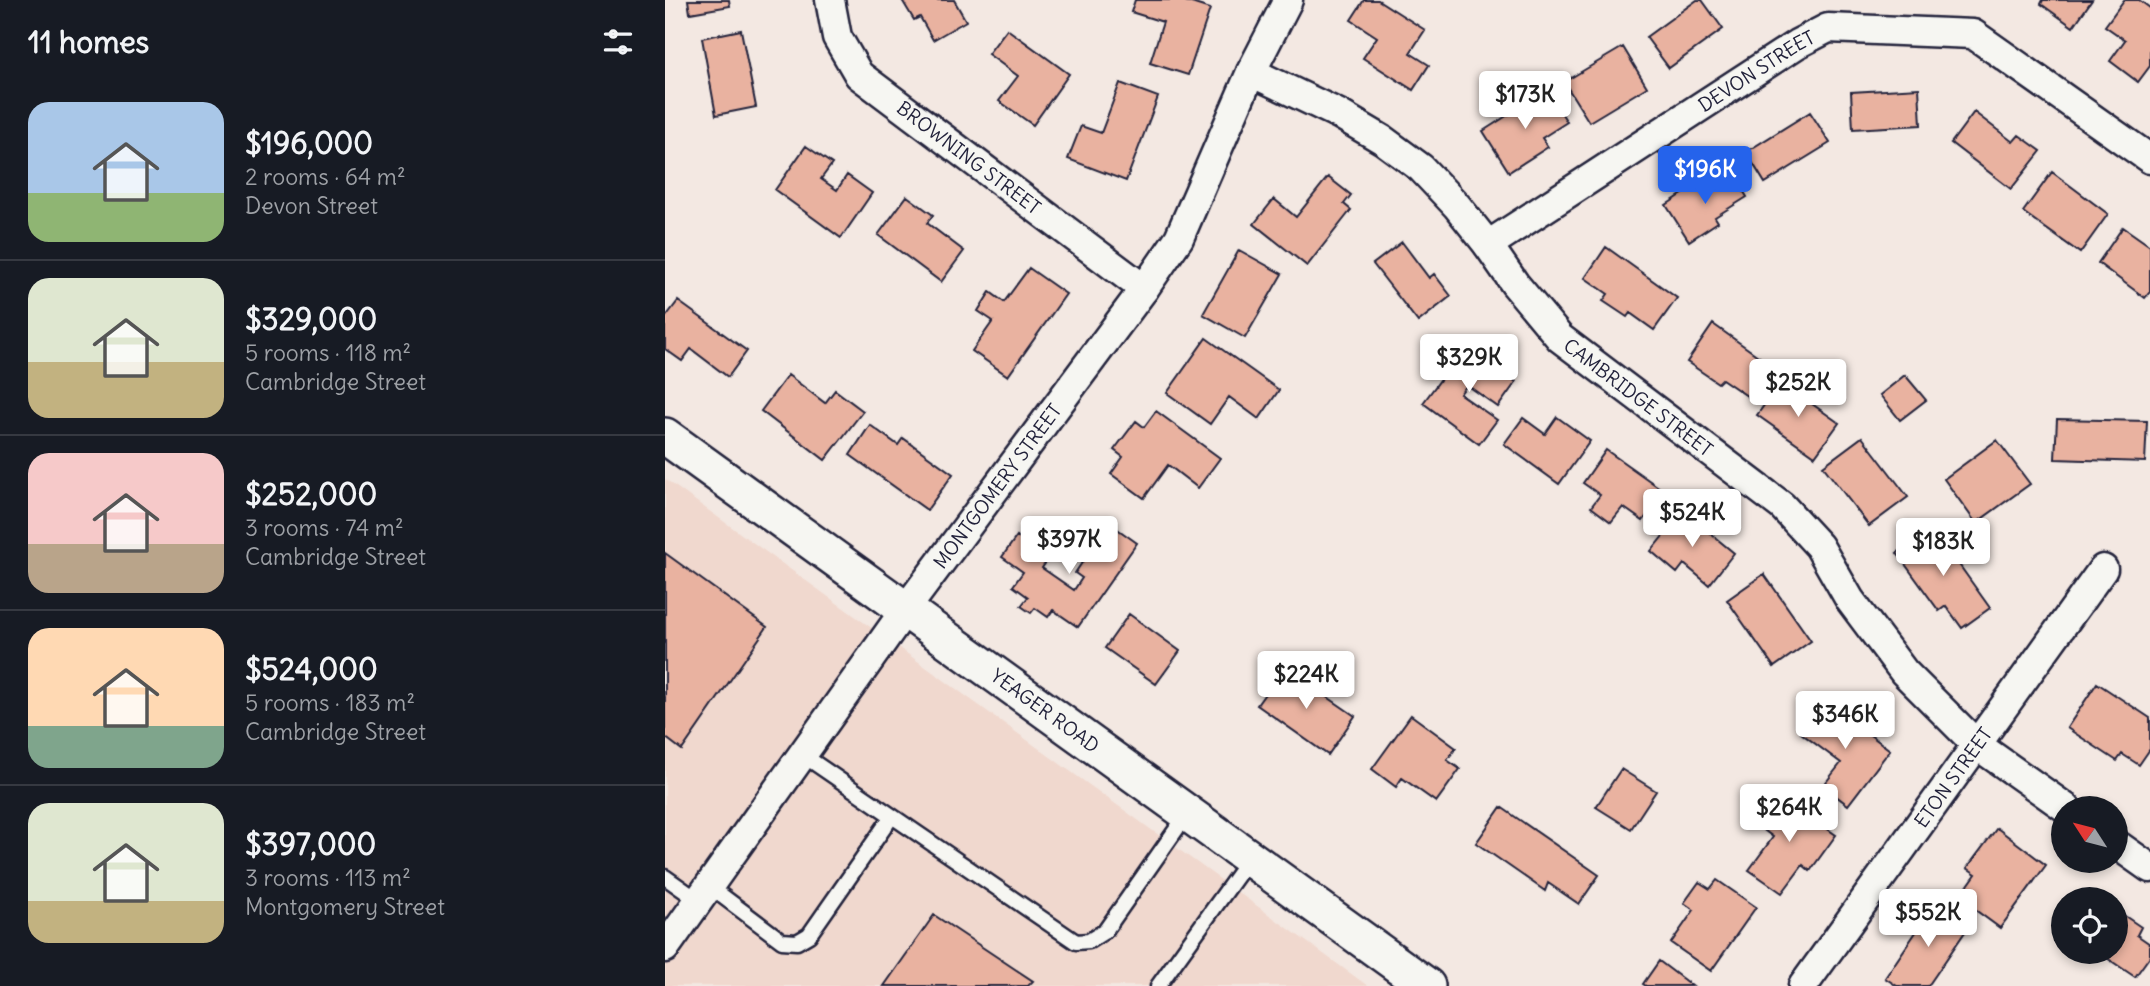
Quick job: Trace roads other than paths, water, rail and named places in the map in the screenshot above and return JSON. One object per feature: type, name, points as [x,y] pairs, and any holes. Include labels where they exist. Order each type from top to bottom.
[{"type":"street","name":"BROWNING STREET","points":[[831,0],[837,37],[859,75],[1144,289]]},
{"type":"street","name":"MONTGOMERY STREET","points":[[665,948],[905,610],[1179,238],[1251,72],[1288,0]]},
{"type":"street","name":"DEVON STREET","points":[[1488,245],[1797,44],[1828,28],[1973,34],[2150,159]]},
{"type":"street","name":"CAMBRIDGE STREET","points":[[1251,72],[1339,114],[1412,161],[1457,206],[1515,284],[1560,338],[1782,506],[1819,547],[1850,600],[1904,672],[1977,745],[2051,797]]},
{"type":"street","name":"YEAGER ROAD","points":[[665,436],[1427,986]]},
{"type":"street","name":"ETON STREET","points":[[1803,986],[2103,569]]},
{"type":"street","points":[[2128,852],[2150,868]]},
{"type":"lane","points":[[803,755],[1076,942],[1089,941],[1105,932],[1188,813]]},
{"type":"lane","points":[[665,877],[704,893],[782,941],[797,942],[809,934],[892,816]]},
{"type":"lane","points":[[1158,986],[1251,857]]}]
